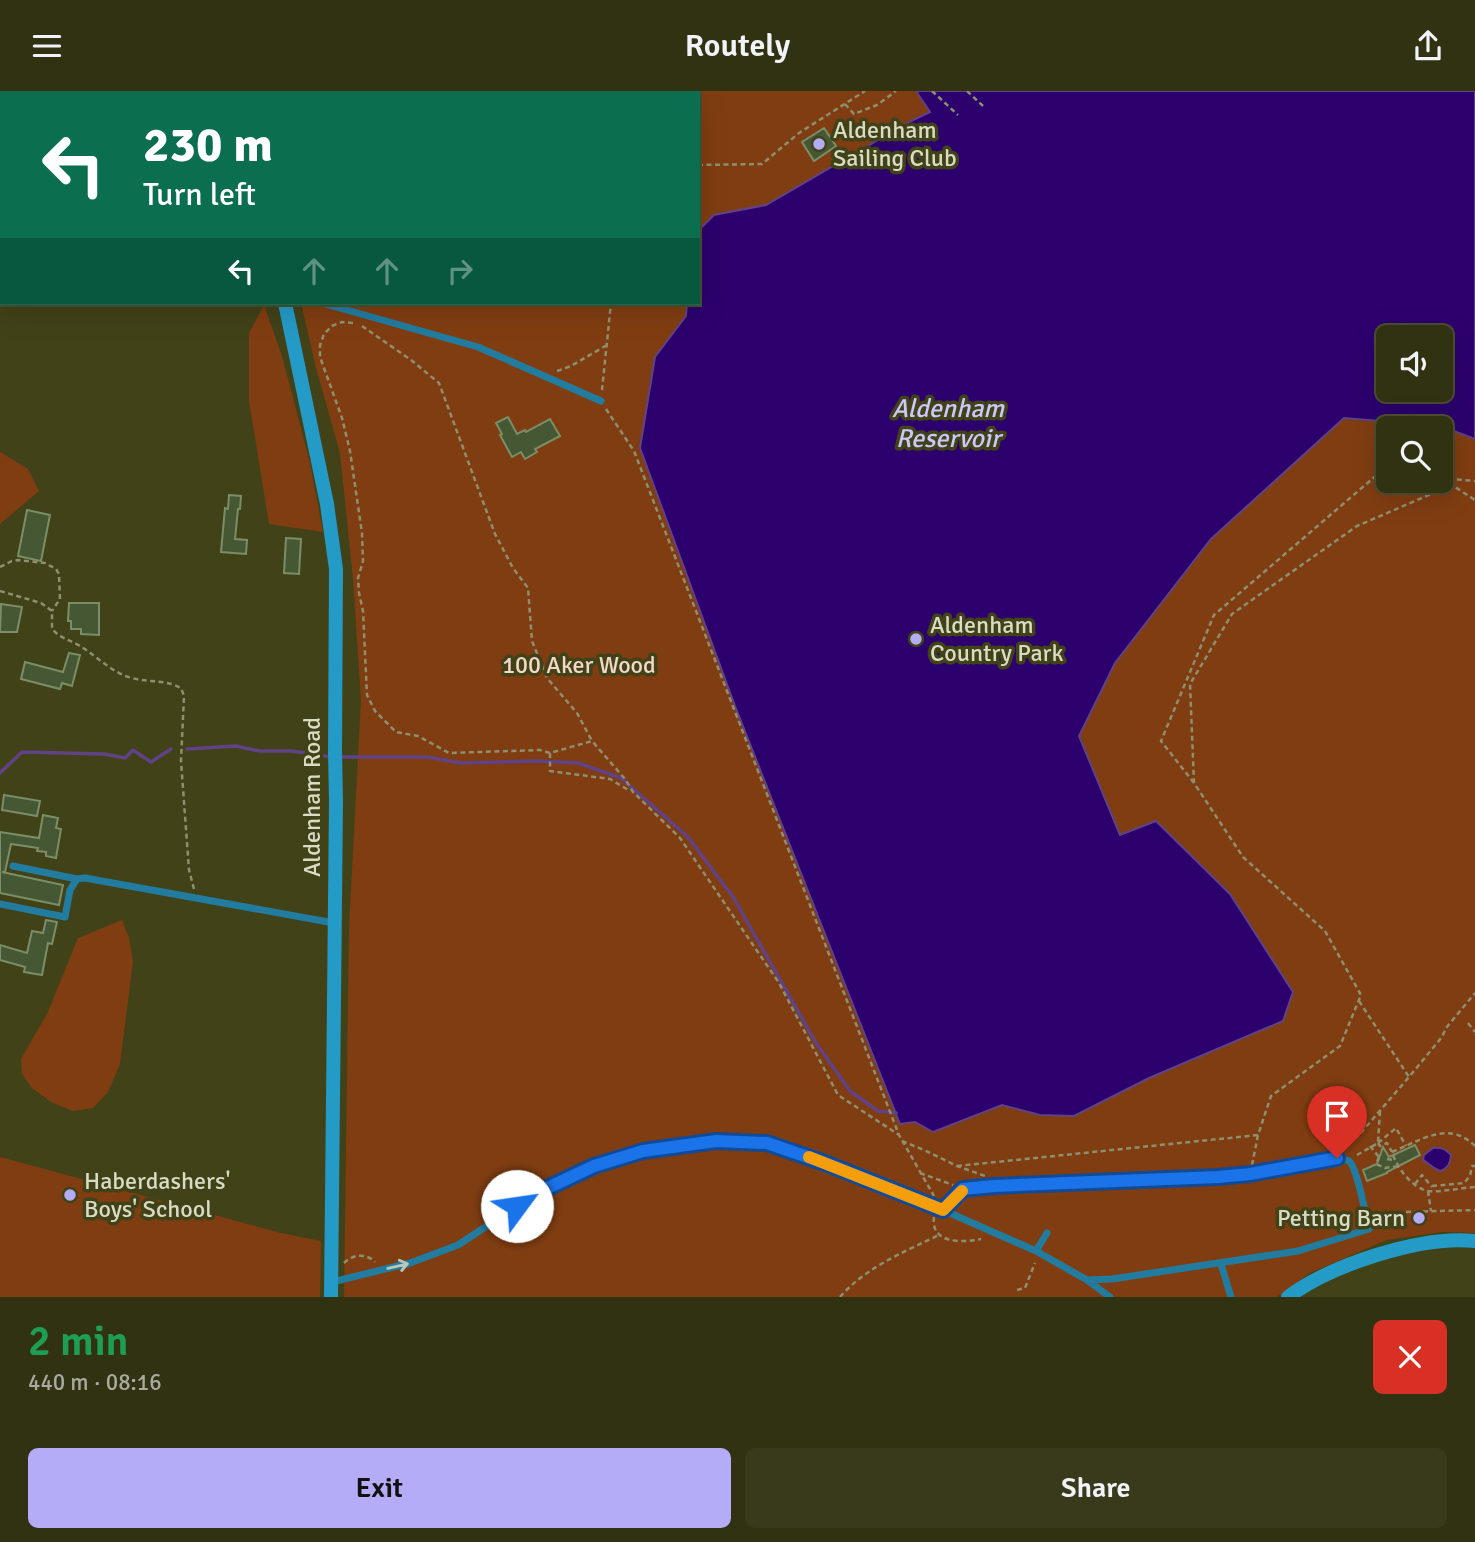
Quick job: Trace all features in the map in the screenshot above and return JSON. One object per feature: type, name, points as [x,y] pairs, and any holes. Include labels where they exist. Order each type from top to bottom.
[{"type":"street","name":"Aldenham Road","points":[[285,305],[327,504],[336,569],[332,1285]]},
{"type":"street","points":[[1288,1297],[1327,1275],[1403,1247],[1436,1240],[1475,1241]]},
{"type":"lane","points":[[329,305],[478,347],[601,401]]},
{"type":"lane","points":[[13,866],[77,880],[85,878],[334,923]]},
{"type":"lane","points":[[0,904],[65,917],[70,890],[77,880]]},
{"type":"lane","points":[[332,1285],[410,1263],[458,1245],[537,1193],[594,1166],[643,1151],[716,1141],[767,1143],[825,1163],[1038,1252],[1087,1280],[1110,1297]]},
{"type":"lane","points":[[940,1209],[963,1189],[1218,1177],[1337,1158],[1348,1161],[1353,1166],[1368,1229],[1298,1251],[1112,1279],[1087,1280]]},
{"type":"lane","points":[[1038,1252],[1047,1233]]},
{"type":"lane","points":[[1221,1264],[1231,1297]]},
{"type":"path","points":[[700,165],[762,164],[799,133],[865,91]]},
{"type":"path","points":[[845,104],[854,114],[877,105],[896,91]]},
{"type":"path","points":[[932,91],[958,115]]},
{"type":"path","points":[[967,91],[983,106]]},
{"type":"path","points":[[611,305],[601,401],[634,451],[899,1135],[940,1209],[933,1221],[934,1228],[946,1239],[974,1240],[998,1235]]},
{"type":"path","points":[[550,756],[540,750],[449,753],[418,736],[396,732],[375,711],[367,695],[363,611],[358,578],[363,561],[362,533],[350,451],[342,418],[320,357],[324,334],[342,321],[359,324],[439,383],[495,534],[513,568],[528,588],[532,641],[547,678],[577,713],[592,741],[633,792],[680,838],[779,983],[838,1095],[899,1135]]},
{"type":"path","points":[[542,376],[571,366],[607,345]]},
{"type":"path","points":[[1250,1174],[1258,1135],[1271,1096],[1340,1046],[1361,995],[1325,931],[1243,857],[1194,783],[1161,741],[1214,615],[1376,476]]},
{"type":"path","points":[[1453,479],[1475,481]]},
{"type":"path","points":[[1194,783],[1190,684],[1232,614],[1357,526],[1452,485],[1475,500]]},
{"type":"path","points":[[0,567],[18,560],[45,563],[56,569],[59,574],[60,599],[52,611],[52,629],[59,636],[80,646],[113,670],[132,678],[171,683],[181,688],[184,697],[181,761],[189,870],[195,892],[206,901]]},
{"type":"path","points":[[0,591],[41,603],[52,611]]},
{"type":"path","points":[[550,756],[592,741]]},
{"type":"path","points":[[550,756],[550,771],[610,779],[633,792]]},
{"type":"path","points":[[1327,1159],[1359,1135],[1442,1037],[1446,1028],[1475,993]]},
{"type":"path","points":[[1359,1000],[1409,1077]]},
{"type":"path","points":[[1468,1023],[1475,1032]]},
{"type":"path","points":[[1378,1143],[1380,1111]]},
{"type":"path","points":[[1348,1161],[1378,1143],[1396,1128],[1406,1146]]},
{"type":"path","points":[[1392,1152],[1434,1135],[1448,1133],[1465,1136],[1475,1146]]},
{"type":"path","points":[[957,1166],[1258,1135]]},
{"type":"path","points":[[902,1141],[957,1166],[985,1175],[989,1187]]},
{"type":"path","points":[[1378,1143],[1380,1146],[1387,1143],[1394,1160],[1415,1185],[1431,1189],[1475,1187],[1475,1179]]},
{"type":"path","points":[[1370,1146],[1379,1157],[1376,1164],[1385,1168],[1399,1165]]},
{"type":"path","points":[[1387,1159],[1394,1160]]},
{"type":"path","points":[[1431,1189],[1464,1184],[1472,1166],[1475,1166]]},
{"type":"path","points":[[920,1173],[963,1189]]},
{"type":"path","points":[[1415,1185],[1422,1175],[1431,1189],[1430,1211]]},
{"type":"path","points":[[1406,1212],[1475,1210]]},
{"type":"path","points":[[840,1297],[853,1283],[888,1260],[939,1235]]},
{"type":"path","points":[[1017,1290],[1025,1288],[1038,1252]]},
{"type":"path","points":[[332,1285],[348,1259],[360,1255],[372,1258],[381,1270]]},
{"type":"green space","name":"Aldenham Country Park","points":[[700,91],[1475,91],[1475,1233],[1442,1232],[1387,1240],[1310,1273],[1277,1297],[344,1297],[349,927],[361,700],[353,579],[340,453],[301,305],[700,305]]},
{"type":"green space","points":[[264,305],[282,356],[310,463],[323,532],[269,524],[249,401],[249,333]]},
{"type":"green space","points":[[0,452],[28,469],[39,491],[0,524]]},
{"type":"green space","points":[[122,920],[133,961],[120,1064],[108,1092],[93,1108],[73,1111],[51,1102],[32,1088],[22,1074],[21,1059],[48,1012],[78,938]]},
{"type":"green space","name":"Haberdashers' Boys' School","points":[[0,1157],[281,1233],[321,1241],[320,1297],[0,1297]]},
{"type":"water","name":"Aldenham Reservoir","points":[[917,91],[1475,91],[1475,439],[1453,431],[1453,416],[1376,416],[1376,421],[1344,418],[1211,539],[1115,663],[1079,736],[1120,835],[1156,821],[1230,894],[1293,992],[1283,1021],[1149,1078],[1074,1116],[1040,1115],[1002,1105],[933,1132],[915,1122],[900,1124],[735,706],[640,448],[655,357],[686,316],[687,305],[700,305],[700,229],[714,215],[766,205],[930,112]]},
{"type":"water","points":[[1433,1148],[1443,1149],[1451,1155],[1445,1169],[1440,1171],[1423,1160],[1424,1155]]},
{"type":"building","name":"Aldenham Sailing Club","points":[[824,128],[836,146],[814,161],[802,142]]},
{"type":"building","points":[[508,417],[517,434],[550,419],[560,436],[535,449],[537,452],[525,459],[521,452],[512,457],[496,423]]},
{"type":"building","points":[[229,495],[241,496],[235,539],[247,540],[246,554],[221,552],[225,508],[228,509]]},
{"type":"building","points":[[27,510],[50,515],[41,561],[18,556]]},
{"type":"building","points":[[286,538],[301,539],[299,574],[284,573]]},
{"type":"building","points":[[69,603],[99,603],[99,635],[81,634],[81,629],[71,629],[71,621],[68,621]]},
{"type":"building","points":[[1,604],[22,607],[17,632],[0,632]]},
{"type":"building","points":[[69,653],[80,655],[72,686],[62,683],[60,689],[21,679],[25,662],[63,672]]},
{"type":"building","points":[[4,795],[40,801],[37,816],[2,810]]},
{"type":"building","points":[[43,815],[58,818],[56,828],[61,829],[56,858],[46,856],[46,852],[37,851],[38,848],[11,844],[5,872],[2,872],[63,885],[59,905],[0,893],[0,832],[39,838]]},
{"type":"building","points":[[46,920],[57,922],[52,944],[48,943],[42,975],[24,972],[25,967],[0,960],[0,945],[27,953],[32,931],[43,933]]},
{"type":"building","points":[[1415,1145],[1420,1155],[1367,1181],[1363,1170],[1377,1164],[1383,1147],[1389,1157]]},
{"type":"waterway","points":[[187,749],[236,746],[259,751],[292,751],[330,757]]},
{"type":"waterway","points":[[0,773],[22,752],[104,754],[125,758],[133,750],[151,762],[171,749]]},
{"type":"waterway","points":[[337,757],[427,757],[461,763],[578,763],[621,778],[688,837],[733,897],[816,1043],[850,1091],[878,1111],[896,1113]]},
{"type":"slow traffic","points":[[809,1157],[943,1210],[962,1191]]},
{"type":"place","name":"Aldenham Sailing Club","points":[[819,144]]},
{"type":"place","name":"Aldenham Country Park","points":[[916,639]]},
{"type":"place","name":"Haberdashers' Boys' School","points":[[70,1195]]},
{"type":"place","name":"Petting Barn","points":[[1419,1218]]},
{"type":"route","points":[[517,1206],[537,1193],[594,1166],[643,1151],[716,1141],[767,1143],[943,1210],[963,1189],[1218,1177],[1337,1158]]},
{"type":"park label","name":"100 Aker Wood","points":[[579,665]]}]
